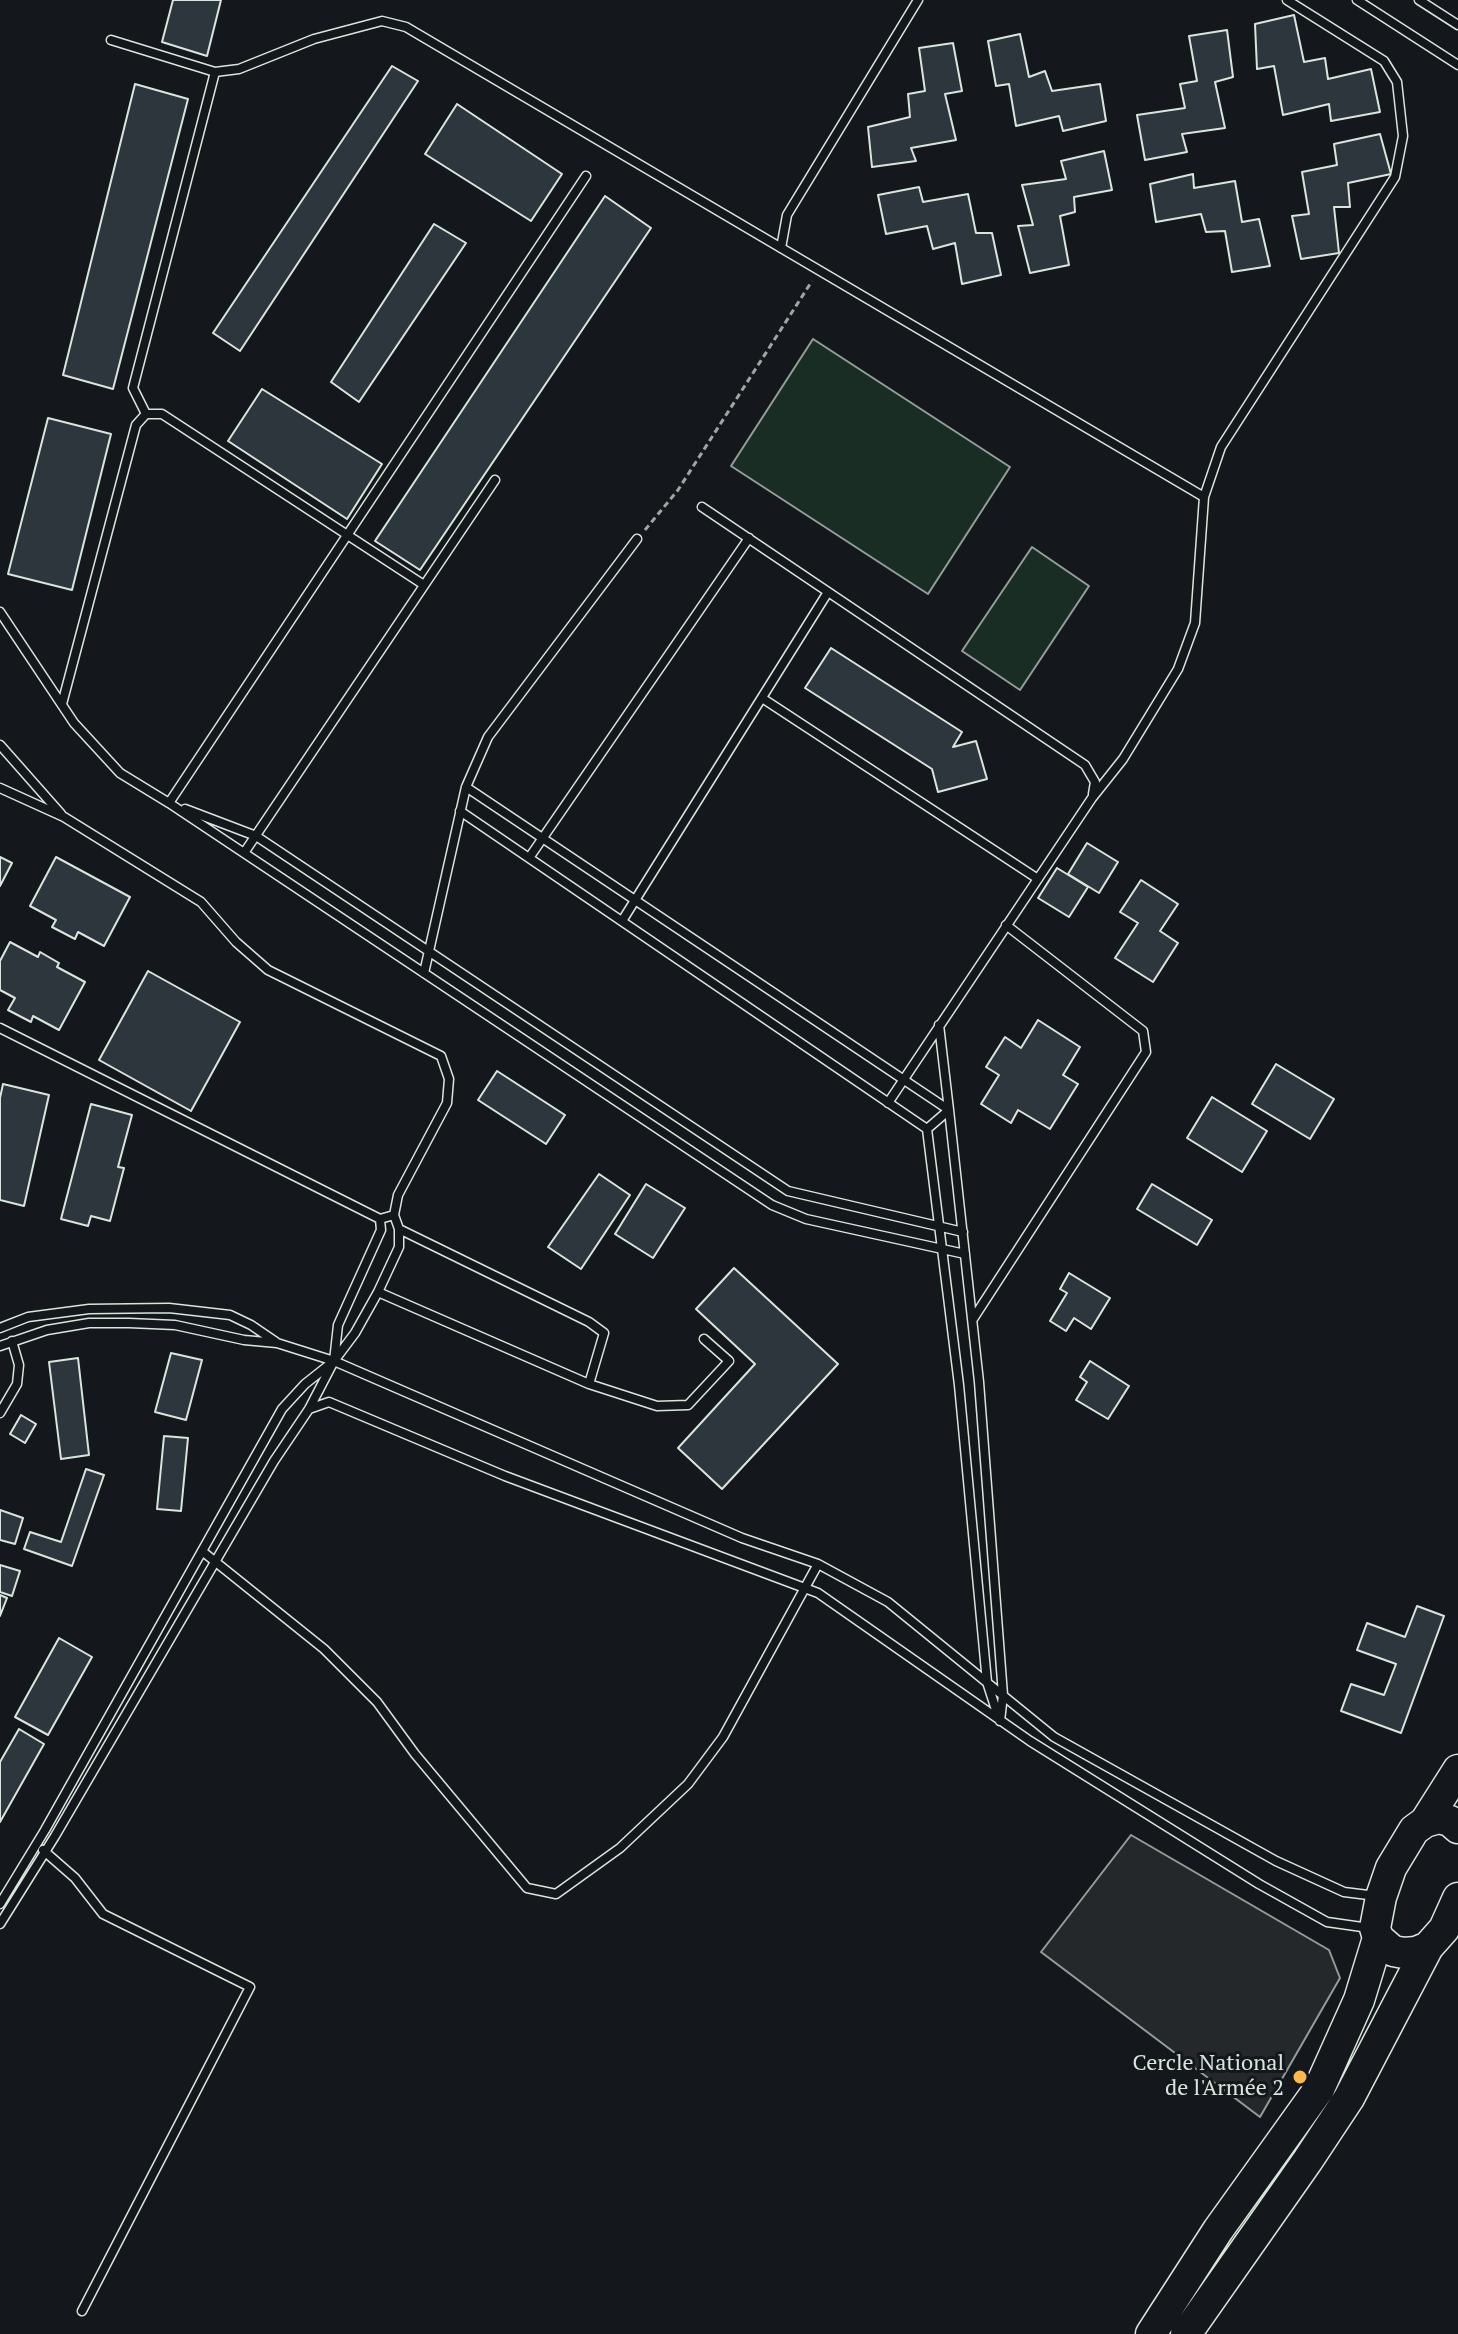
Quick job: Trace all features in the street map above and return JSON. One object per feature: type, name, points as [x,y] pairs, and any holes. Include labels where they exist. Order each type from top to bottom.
[{"type":"highway","points":[[1425,1822],[1458,1770]]},
{"type":"highway","points":[[1151,2334],[1218,2230],[1319,2089],[1359,2000],[1376,1933],[1381,1897],[1391,1868],[1405,1842],[1425,1822],[1439,1818],[1450,1821],[1458,1828]]},
{"type":"highway","points":[[1186,2334],[1349,2098],[1428,1947],[1444,1929],[1458,1898]]},
{"type":"highway","points":[[1376,1933],[1393,1951],[1416,1952],[1428,1947]]},
{"type":"lane","points":[[781,248],[787,215],[918,0]]},
{"type":"lane","points":[[888,1103],[1092,798],[1123,759],[1178,669],[1195,623],[1204,497],[1221,447],[1395,177],[1403,136],[1397,82],[1384,61],[1287,0]]},
{"type":"lane","points":[[1357,0],[1458,65]]},
{"type":"lane","points":[[1419,0],[1458,25]]},
{"type":"lane","points":[[111,40],[215,72],[239,69],[314,39],[382,21],[406,27],[1204,497]]},
{"type":"lane","points":[[146,414],[133,388],[215,72]]},
{"type":"lane","points":[[169,803],[586,176]]},
{"type":"lane","points":[[62,704],[136,425],[146,414],[162,414],[424,585]]},
{"type":"lane","points":[[244,853],[495,480]]},
{"type":"lane","points":[[702,507],[1085,765],[1095,782],[1092,798]]},
{"type":"lane","points":[[529,858],[749,538]]},
{"type":"lane","points":[[424,973],[466,787],[488,737],[637,539]]},
{"type":"lane","points":[[622,921],[828,592]]},
{"type":"lane","points":[[0,612],[74,723],[120,773],[772,1205],[806,1219],[965,1254]]},
{"type":"lane","points":[[762,698],[1038,879]]},
{"type":"lane","points":[[0,745],[64,817]]},
{"type":"lane","points":[[466,787],[949,1110]]},
{"type":"lane","points":[[0,788],[64,817],[201,902],[236,942],[268,970],[441,1056],[449,1079],[447,1103],[398,1195],[394,1215],[399,1229],[399,1247],[378,1292],[355,1333],[334,1361],[309,1409],[274,1461],[46,1851],[0,1924]]},
{"type":"lane","points":[[169,803],[256,836],[788,1191],[963,1232]]},
{"type":"lane","points":[[460,811],[927,1129],[959,1385],[987,1682],[1000,1721]]},
{"type":"lane","points":[[973,1320],[1146,1052],[1143,1031],[1006,925]]},
{"type":"lane","points":[[939,1025],[979,1382],[1003,1695],[1000,1721]]},
{"type":"lane","points":[[0,1028],[380,1219],[394,1215]]},
{"type":"lane","points":[[927,1129],[949,1110]]},
{"type":"lane","points":[[0,1904],[36,1846],[282,1409],[305,1384],[334,1361],[338,1325],[381,1230],[380,1219]]},
{"type":"lane","points":[[399,1229],[589,1322],[604,1333],[589,1384]]},
{"type":"lane","points":[[378,1292],[589,1384],[657,1406],[688,1405],[729,1361],[704,1339]]},
{"type":"lane","points":[[0,1328],[28,1317],[89,1309],[169,1308],[230,1315],[277,1343]]},
{"type":"lane","points":[[0,1346],[47,1330],[75,1326],[129,1323],[175,1325],[244,1340],[277,1343],[334,1361],[742,1538],[818,1564],[888,1602],[1054,1737],[1276,1861],[1344,1892],[1381,1897]]},
{"type":"lane","points":[[0,1413],[17,1384],[19,1365],[12,1341]]},
{"type":"lane","points":[[309,1409],[329,1402],[519,1481],[818,1593],[1030,1741],[1233,1867],[1327,1922],[1376,1933]]},
{"type":"lane","points":[[202,1551],[324,1649],[377,1702],[415,1754],[527,1888],[556,1894],[620,1848],[688,1784],[723,1737],[818,1564]]},
{"type":"lane","points":[[36,1846],[46,1851],[75,1878],[103,1914],[250,1987],[82,2311]]},
{"type":"path","points":[[637,539],[678,490],[818,270]]},
{"type":"green space","points":[[813,339],[1010,467],[928,594],[731,466]]},
{"type":"green space","points":[[1032,547],[1089,586],[1020,690],[962,651]]},
{"type":"shaded area","points":[[1131,1835],[1329,1950],[1340,1978],[1260,2117],[1041,1952]]},
{"type":"building","points":[[173,0],[221,0],[207,56],[162,42]]},
{"type":"building","points":[[1294,15],[1304,62],[1325,58],[1328,79],[1371,69],[1380,112],[1331,121],[1329,104],[1283,115],[1274,66],[1257,69],[1255,24]]},
{"type":"building","points":[[1227,30],[1233,77],[1215,82],[1225,128],[1182,134],[1187,152],[1145,160],[1137,115],[1185,108],[1180,84],[1197,81],[1189,36]]},
{"type":"building","points":[[1020,34],[1029,77],[1045,71],[1052,91],[1100,84],[1106,121],[1063,131],[1059,116],[1016,126],[1009,84],[996,86],[988,41]]},
{"type":"building","points":[[953,43],[962,91],[945,94],[956,140],[911,148],[916,161],[872,167],[868,127],[910,117],[908,94],[925,91],[919,48]]},
{"type":"building","points":[[392,66],[418,81],[240,351],[213,333]]},
{"type":"building","points":[[135,84],[188,99],[113,389],[63,375]]},
{"type":"building","points":[[457,104],[562,174],[531,221],[425,154]]},
{"type":"building","points":[[1380,134],[1391,174],[1348,183],[1350,207],[1334,207],[1339,253],[1301,259],[1292,216],[1309,214],[1302,172],[1337,165],[1334,144]]},
{"type":"building","points":[[1104,151],[1112,190],[1074,197],[1075,212],[1060,216],[1069,265],[1030,273],[1018,226],[1033,225],[1022,185],[1066,179],[1061,161]]},
{"type":"building","points":[[1193,174],[1194,188],[1235,181],[1242,222],[1259,219],[1270,266],[1232,272],[1225,231],[1206,232],[1201,214],[1156,222],[1150,184]]},
{"type":"building","points":[[919,187],[923,202],[968,194],[976,233],[992,233],[1001,275],[962,284],[955,243],[933,249],[927,226],[886,234],[878,195]]},
{"type":"building","points":[[605,196],[651,228],[420,570],[375,541]]},
{"type":"building","points":[[434,224],[466,243],[359,402],[331,382]]},
{"type":"building","points":[[262,389],[382,464],[347,519],[228,441]]},
{"type":"building","points":[[48,418],[111,434],[72,590],[8,574]]},
{"type":"building","points":[[831,648],[962,732],[953,747],[976,741],[987,779],[938,792],[932,769],[805,688]]},
{"type":"building","points":[[1087,843],[1118,862],[1099,893],[1068,874]]},
{"type":"building","points":[[0,857],[12,863],[0,886]]},
{"type":"building","points":[[56,857],[130,897],[104,946],[78,932],[75,939],[52,927],[56,920],[30,906]]},
{"type":"building","points":[[1057,868],[1088,887],[1069,917],[1038,898]]},
{"type":"building","points":[[1141,880],[1178,904],[1160,931],[1178,943],[1153,982],[1115,958],[1138,923],[1120,912]]},
{"type":"building","points":[[10,942],[38,957],[40,952],[59,963],[57,967],[85,982],[59,1030],[33,1016],[31,1022],[8,1010],[15,998],[0,990],[0,961]]},
{"type":"building","points":[[148,971],[240,1022],[191,1111],[99,1060]]},
{"type":"building","points":[[1038,1020],[1080,1047],[1063,1075],[1078,1084],[1050,1129],[1018,1110],[1011,1123],[981,1104],[999,1075],[986,1067],[1005,1037],[1021,1048]]},
{"type":"building","points":[[1276,1064],[1334,1099],[1310,1139],[1252,1104]]},
{"type":"building","points":[[497,1071],[565,1115],[546,1144],[478,1100]]},
{"type":"building","points":[[3,1084],[49,1095],[24,1206],[0,1200],[0,1098]]},
{"type":"building","points":[[1212,1097],[1267,1131],[1242,1172],[1187,1138]]},
{"type":"building","points":[[91,1104],[132,1115],[118,1167],[124,1168],[110,1221],[91,1216],[88,1226],[61,1219]]},
{"type":"building","points":[[599,1174],[630,1195],[581,1269],[548,1247]]},
{"type":"building","points":[[646,1184],[685,1208],[653,1258],[615,1234]]},
{"type":"building","points":[[1152,1184],[1212,1220],[1197,1245],[1137,1209]]},
{"type":"building","points":[[734,1268],[838,1364],[722,1489],[678,1448],[755,1364],[696,1309]]},
{"type":"building","points":[[1069,1273],[1110,1298],[1091,1329],[1074,1318],[1066,1331],[1050,1321],[1067,1293],[1060,1289]]},
{"type":"building","points":[[171,1353],[202,1360],[186,1420],[155,1412]]},
{"type":"building","points":[[78,1358],[89,1455],[61,1459],[49,1362]]},
{"type":"building","points":[[1090,1361],[1129,1386],[1108,1419],[1076,1400],[1087,1382],[1080,1377]]},
{"type":"building","points":[[21,1415],[36,1424],[25,1443],[10,1434]]},
{"type":"building","points":[[164,1436],[188,1438],[181,1511],[157,1509]]},
{"type":"building","points":[[86,1469],[104,1475],[72,1566],[24,1549],[30,1532],[61,1542]]},
{"type":"building","points":[[0,1510],[23,1518],[15,1544],[0,1540]]},
{"type":"building","points":[[0,1565],[20,1571],[12,1596],[0,1592]]},
{"type":"building","points":[[0,1595],[7,1598],[0,1616]]},
{"type":"building","points":[[1417,1606],[1444,1616],[1401,1733],[1341,1711],[1351,1684],[1384,1695],[1396,1664],[1357,1650],[1367,1623],[1405,1637]]},
{"type":"building","points":[[59,1638],[92,1657],[48,1735],[15,1717]]},
{"type":"building","points":[[19,1729],[44,1744],[0,1822],[0,1762]]},
{"type":"place","name":"Cercle National de l'Armée 2","points":[[1300,2077]]}]
